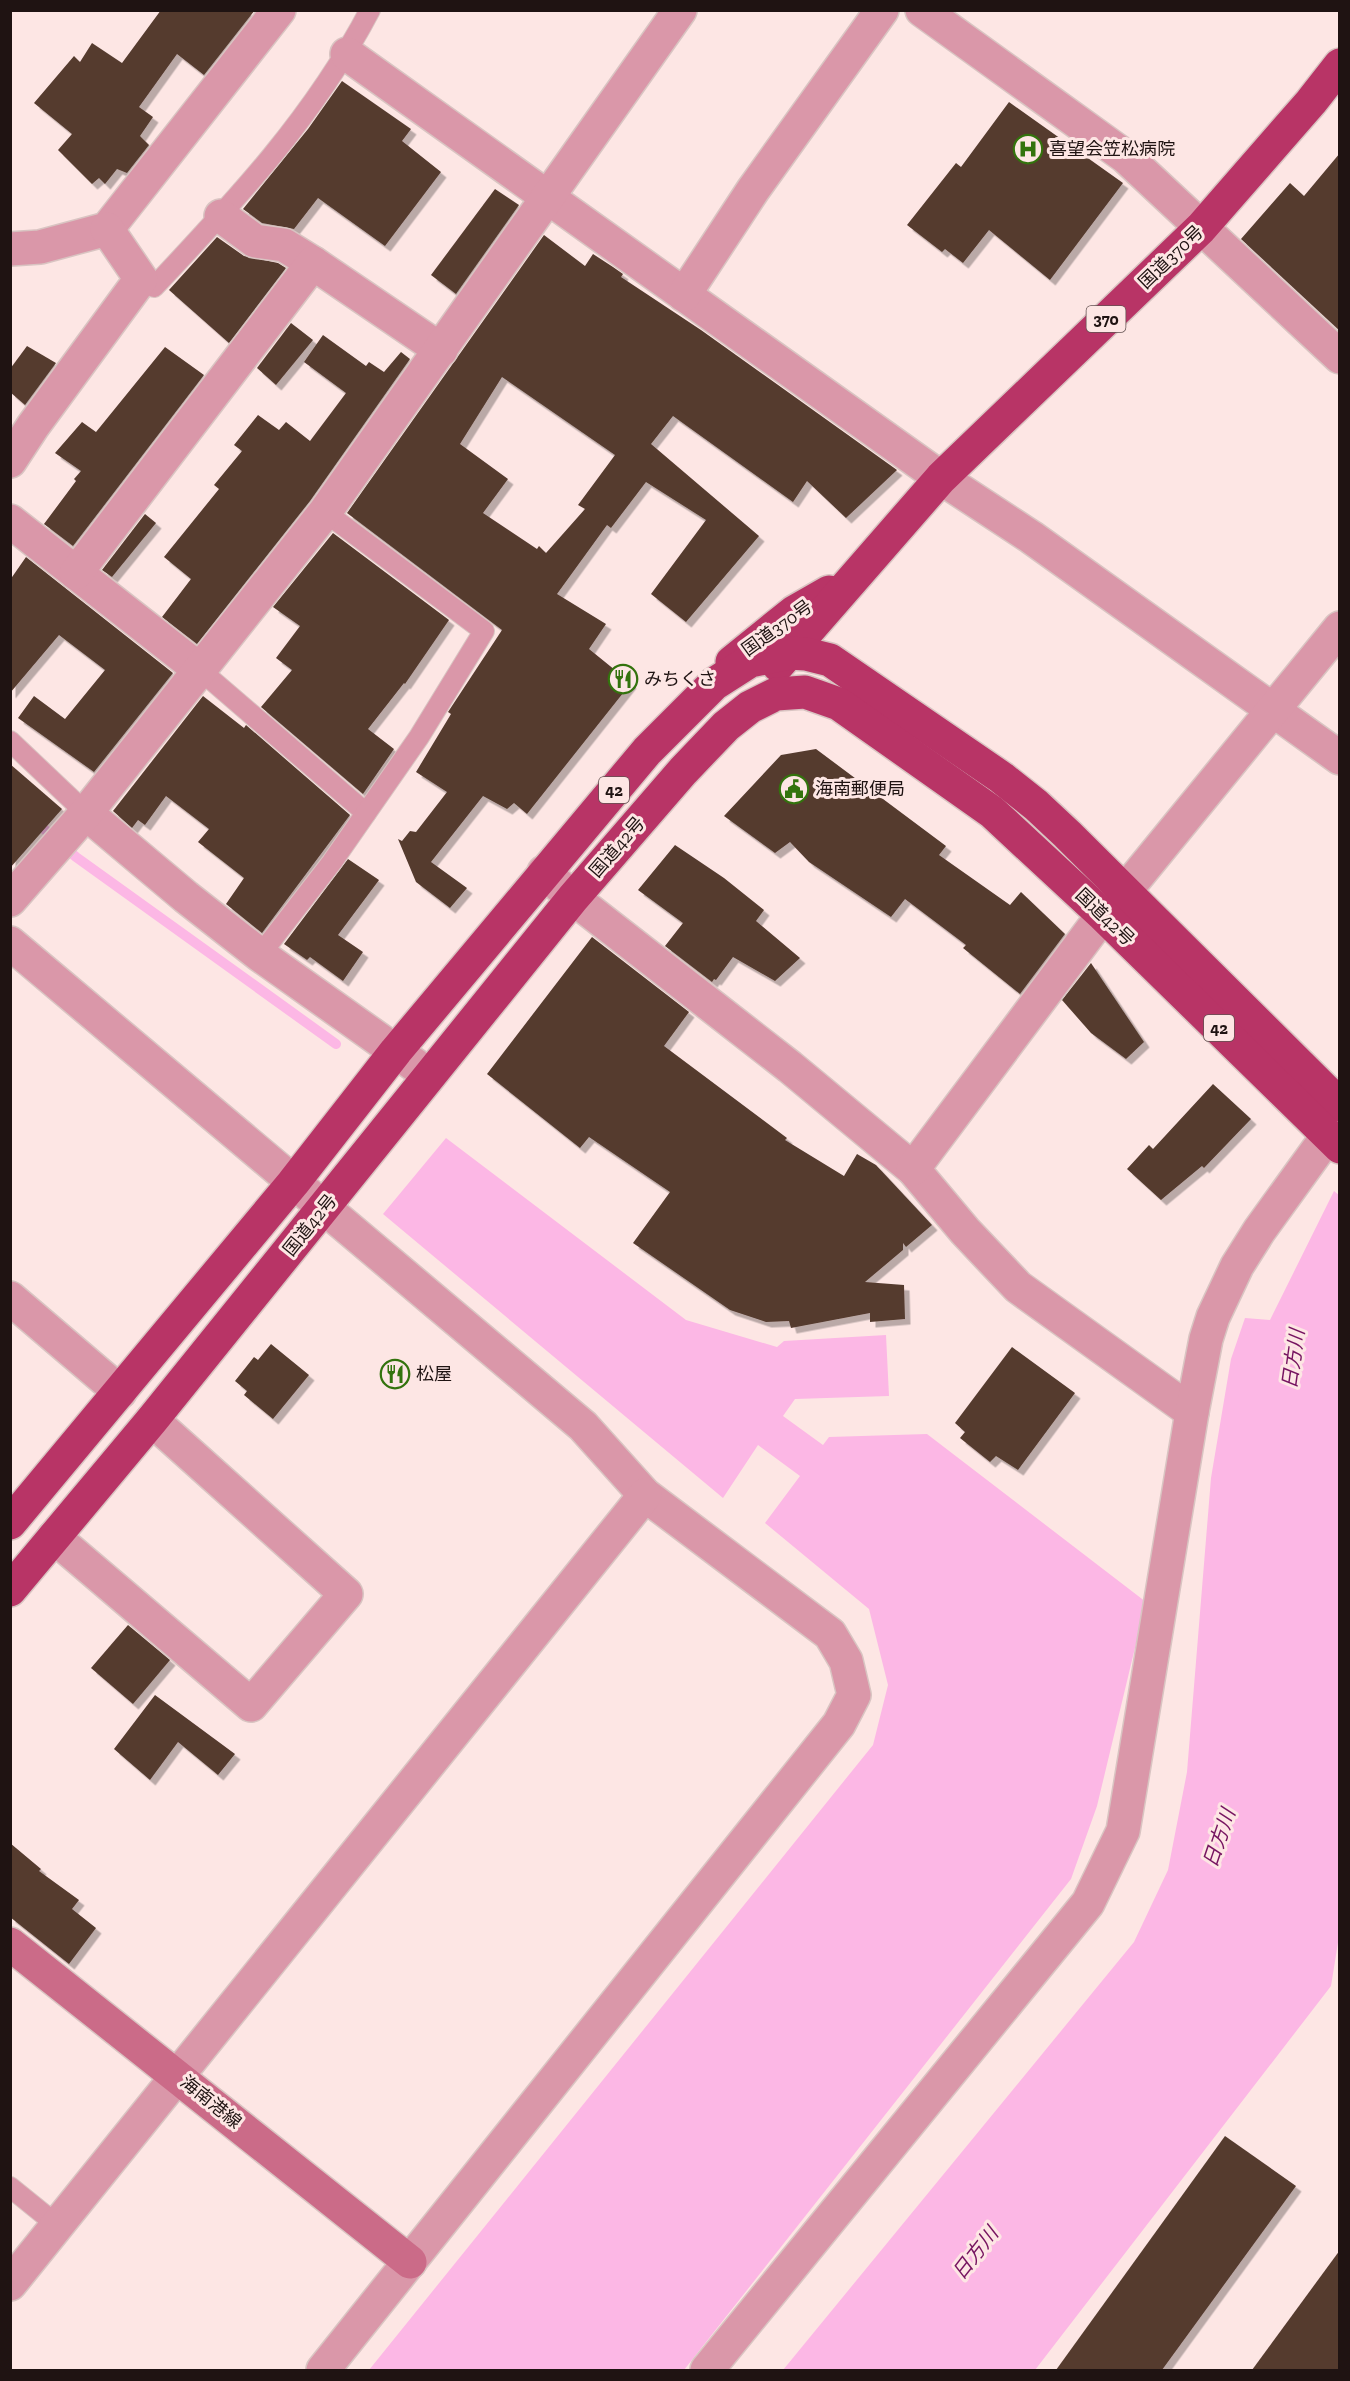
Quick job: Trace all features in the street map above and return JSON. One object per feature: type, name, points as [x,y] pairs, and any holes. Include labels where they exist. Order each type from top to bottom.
[{"type":"highway","name":"国道370号","points":[[726,726],[863,565],[941,478],[1201,228],[1311,102],[1340,64]]},
{"type":"highway","name":"国道370号","points":[[863,565],[835,610],[831,630],[832,639],[851,668],[879,693]]},
{"type":"highway","name":"国道370号","points":[[698,699],[743,651],[794,612],[837,587],[863,565]]},
{"type":"highway","name":"国道42号","points":[[14,1510],[120,1392],[293,1183],[396,1051],[647,751],[698,699],[732,670],[750,661],[789,652],[830,660],[972,757],[1036,805],[1340,1105]]},
{"type":"highway","name":"国道42号","points":[[10,1590],[152,1420],[573,898],[683,771],[726,726],[750,707],[776,694],[805,692],[828,699],[992,812],[1335,1136]]},
{"type":"main road","name":"海南港線","points":[[14,1954],[178,2076],[410,2262]]},
{"type":"street","points":[[10,249],[40,247],[107,228],[279,10]]},
{"type":"street","points":[[10,900],[86,813],[325,512],[680,10]]},
{"type":"street","points":[[684,295],[753,190],[882,10]]},
{"type":"street","points":[[922,10],[1126,157],[1340,357]]},
{"type":"street","points":[[347,54],[941,478],[1031,537],[1340,758]]},
{"type":"street","points":[[221,216],[255,241],[284,245],[441,350]]},
{"type":"street","points":[[10,461],[141,279],[107,228]]},
{"type":"street","points":[[76,573],[313,263]]},
{"type":"street","points":[[10,521],[200,670]]},
{"type":"street","points":[[912,1168],[1103,915],[1340,628]]},
{"type":"street","points":[[86,813],[186,897],[260,955],[429,1075]]},
{"type":"street","points":[[544,872],[573,898],[790,1066],[912,1168],[965,1231],[1018,1287],[1192,1412]]},
{"type":"street","points":[[10,943],[323,1209],[584,1426],[645,1496],[830,1634],[846,1661],[854,1695],[839,1724],[323,2370]]},
{"type":"street","points":[[707,2370],[1088,1903],[1123,1831],[1206,1339],[1221,1297],[1259,1231],[1335,1136]]},
{"type":"street","points":[[10,1298],[120,1392]]},
{"type":"street","points":[[54,1537],[251,1705],[346,1594],[152,1420]]},
{"type":"street","points":[[10,2284],[645,1496]]},
{"type":"lane","points":[[141,279],[154,287],[221,216],[291,134],[347,54],[370,10]]},
{"type":"lane","points":[[260,955],[332,862],[419,737],[484,632],[325,512]]},
{"type":"lane","points":[[200,670],[366,813]]},
{"type":"lane","points":[[10,741],[86,813]]},
{"type":"lane","points":[[10,2187],[57,2225]]},
{"type":"water","points":[[446,1138],[686,1320],[777,1347],[784,1341],[886,1335],[889,1396],[795,1399],[783,1416],[823,1445],[829,1437],[927,1434],[1146,1602],[1097,1806],[1071,1879],[684,2370],[369,2370],[873,1745],[888,1685],[869,1609],[765,1523],[800,1476],[758,1445],[723,1498],[383,1214]]},
{"type":"water","name":"日方川","points":[[1334,1191],[1340,1196],[1340,1930],[1331,1986],[1035,2370],[783,2370],[1134,1942],[1168,1870],[1187,1772],[1211,1478],[1231,1359],[1245,1318],[1270,1320]]},
{"type":"building","points":[[161,10],[255,10],[204,75],[177,54],[139,107],[153,117],[140,136],[149,145],[127,173],[117,169],[105,184],[99,178],[92,184],[58,150],[72,134],[34,103],[74,56],[80,62],[92,43],[122,63]]},
{"type":"building","points":[[342,81],[411,129],[402,141],[441,172],[385,246],[318,198],[294,229],[262,223],[243,209],[308,129]]},
{"type":"building","points":[[1009,102],[1123,183],[1050,280],[989,230],[963,263],[945,249],[942,252],[907,225],[956,163],[961,167]]},
{"type":"building","points":[[1340,153],[1340,331],[1241,239],[1290,183],[1304,196]]},
{"type":"building","points":[[495,189],[519,205],[456,294],[431,275]]},
{"type":"building","points":[[544,235],[585,266],[593,254],[613,267],[623,274],[621,277],[701,330],[897,470],[846,518],[807,481],[793,502],[673,416],[651,444],[759,536],[686,622],[651,594],[706,520],[646,482],[611,528],[607,525],[557,594],[606,624],[589,649],[631,683],[527,814],[514,803],[507,809],[483,796],[431,862],[467,888],[450,908],[416,882],[398,839],[402,841],[410,831],[416,832],[447,792],[416,772],[451,714],[448,712],[502,630],[347,513]],"holes":[[[502,377],[615,455],[578,505],[585,509],[546,553],[539,546],[537,549],[483,513],[508,479],[460,444]]]},
{"type":"building","points":[[217,237],[244,256],[278,263],[286,268],[229,343],[169,290]]},
{"type":"building","points":[[291,323],[313,340],[276,385],[257,368]]},
{"type":"building","points":[[323,335],[366,366],[369,362],[384,372],[401,352],[410,359],[310,501],[197,644],[162,617],[191,579],[164,557],[219,489],[214,485],[242,451],[234,445],[258,415],[279,430],[286,422],[310,441],[346,393],[304,362]]},
{"type":"building","points":[[27,346],[56,363],[25,405],[10,392],[10,369]]},
{"type":"building","points":[[165,347],[204,375],[73,546],[44,524],[81,471],[55,453],[82,422],[96,432]]},
{"type":"building","points":[[145,514],[156,523],[112,577],[102,570]]},
{"type":"building","points":[[333,533],[449,620],[405,684],[368,729],[394,749],[363,794],[261,707],[292,670],[276,658],[300,626],[273,607]]},
{"type":"building","points":[[26,557],[173,673],[94,772],[18,718],[34,696],[65,719],[105,670],[59,635],[10,693],[10,580]]},
{"type":"building","points":[[203,696],[244,728],[246,725],[350,815],[262,933],[226,904],[244,878],[198,842],[209,829],[166,796],[145,825],[138,820],[132,828],[113,811]]},
{"type":"building","points":[[816,749],[946,846],[939,855],[1010,905],[1021,892],[1065,934],[1020,994],[963,948],[966,945],[905,899],[891,917],[809,862],[790,842],[775,853],[724,816],[781,755]]},
{"type":"building","points":[[10,764],[62,809],[10,868]]},
{"type":"building","points":[[675,845],[724,878],[764,910],[756,921],[800,958],[775,981],[733,957],[712,982],[665,946],[683,923],[638,890]]},
{"type":"building","points":[[348,859],[379,880],[338,935],[363,952],[343,981],[310,957],[307,960],[284,944]]},
{"type":"building","points":[[592,937],[689,1012],[664,1046],[787,1138],[785,1140],[844,1176],[857,1154],[876,1165],[932,1225],[906,1247],[903,1243],[903,1250],[865,1282],[904,1285],[905,1319],[870,1322],[870,1313],[791,1328],[789,1321],[766,1322],[730,1310],[633,1243],[670,1192],[589,1137],[580,1148],[487,1074]]},
{"type":"building","points":[[1091,963],[1144,1042],[1126,1059],[1091,1033],[1062,1000]]},
{"type":"building","points":[[1213,1084],[1251,1119],[1204,1168],[1202,1166],[1161,1200],[1127,1169],[1149,1145],[1153,1149]]},
{"type":"building","points":[[271,1344],[309,1375],[273,1419],[244,1395],[247,1391],[235,1381],[254,1357],[258,1360]]},
{"type":"building","points":[[1012,1347],[1075,1393],[1018,1470],[996,1456],[990,1462],[960,1438],[965,1432],[955,1423]]},
{"type":"building","points":[[128,1625],[170,1660],[133,1704],[91,1668]]},
{"type":"building","points":[[155,1695],[235,1754],[218,1775],[178,1742],[150,1780],[114,1749]]},
{"type":"building","points":[[10,1843],[41,1869],[39,1871],[79,1900],[72,1909],[96,1928],[69,1964],[10,1917]]},
{"type":"building","points":[[1225,2136],[1296,2186],[1162,2370],[1056,2370]]},
{"type":"building","points":[[1340,2250],[1340,2370],[1252,2370]]},
{"type":"waterway","points":[[35,821],[76,857],[336,1044]]},
{"type":"place","name":"喜望会笠松病院","points":[[1028,149]]},
{"type":"place","name":"みちくさ","points":[[623,679]]},
{"type":"place","name":"海南郵便局","points":[[794,789]]},
{"type":"place","name":"松屋","points":[[395,1374]]}]
